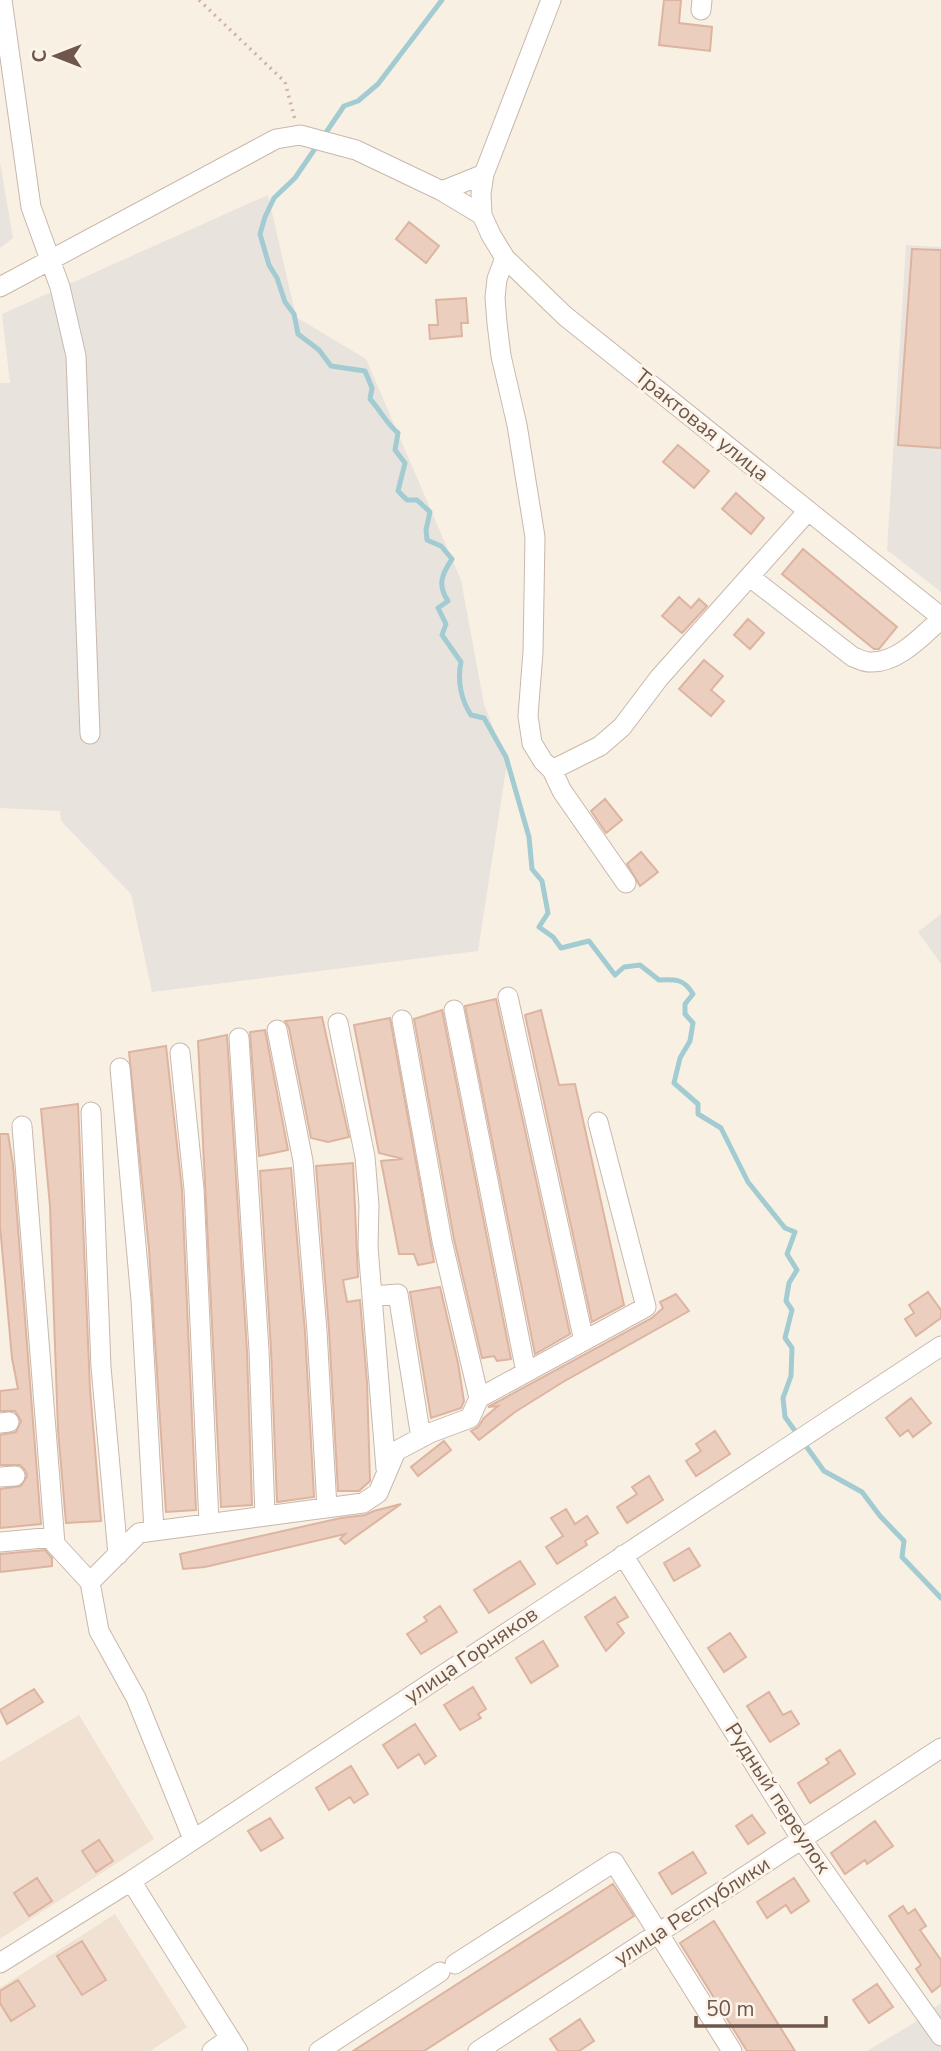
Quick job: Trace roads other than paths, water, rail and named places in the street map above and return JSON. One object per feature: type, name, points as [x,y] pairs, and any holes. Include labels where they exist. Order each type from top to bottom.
[{"type":"street","points":[[2,0],[31,207],[60,287],[76,356],[90,734]]},
{"type":"street","points":[[482,215],[484,174],[551,0]]},
{"type":"street","points":[[0,287],[276,139],[300,135],[356,150],[442,191],[482,215]]},
{"type":"street","points":[[442,191],[484,174]]},
{"type":"street","name":"Трактовая улица","points":[[482,215],[505,258],[565,316],[941,618]]},
{"type":"street","points":[[505,258],[496,288],[497,323],[536,537],[528,716],[532,743],[626,883]]},
{"type":"street","points":[[552,770],[600,746],[622,727],[659,678],[808,511]]},
{"type":"street","points":[[750,577],[853,657],[869,662],[886,659],[910,647],[941,618]]},
{"type":"street","points":[[508,997],[584,1341]]},
{"type":"street","points":[[454,1010],[526,1372]]},
{"type":"street","points":[[402,1020],[442,1241],[479,1398]]},
{"type":"street","points":[[338,1023],[365,1157],[369,1205],[368,1247],[386,1474]]},
{"type":"street","points":[[276,1030],[303,1161],[317,1331],[327,1508]]},
{"type":"street","points":[[239,1038],[259,1350],[265,1516]]},
{"type":"street","points":[[180,1053],[194,1189],[209,1523]]},
{"type":"street","points":[[120,1068],[141,1300],[154,1531]]},
{"type":"street","points":[[91,1112],[101,1367],[118,1555]]},
{"type":"street","points":[[90,1582],[139,1533],[363,1503],[378,1493],[396,1451],[470,1418],[479,1398],[646,1307],[598,1122]]},
{"type":"street","points":[[22,1126],[55,1544],[90,1582],[99,1631],[136,1698],[193,1839]]},
{"type":"street","points":[[372,1296],[398,1294],[421,1438]]},
{"type":"street","name":"улица Горняков","points":[[0,1963],[131,1881],[941,1346]]},
{"type":"street","points":[[0,1542],[54,1537]]},
{"type":"street","name":"Рудный переулок","points":[[623,1555],[802,1840],[941,2035]]},
{"type":"street","name":"улица Республики","points":[[478,2051],[941,1748]]},
{"type":"street","points":[[319,2051],[614,1862],[732,2051]]},
{"type":"street","points":[[131,1881],[234,2045],[212,2051]]},
{"type":"waterway","points":[[442,0],[378,84],[358,101],[344,106],[295,178],[274,198],[260,234],[269,265],[277,278],[285,302],[294,314],[298,334],[319,350],[331,366],[365,371],[372,388],[370,399],[398,433],[395,450],[405,463],[398,491],[407,500],[417,500],[430,512],[427,540],[441,546],[452,559],[442,580],[448,601],[438,608],[446,624],[442,635],[461,662],[462,696],[471,715],[484,718],[506,757],[529,837],[532,869],[542,881],[548,913],[539,927],[553,937],[561,948],[589,941],[615,975],[624,967],[640,965],[659,980],[683,983],[693,994],[685,1004],[685,1014],[693,1023],[690,1041],[680,1058],[674,1083],[698,1104],[698,1114],[721,1128],[748,1182],[785,1228],[795,1232],[787,1254],[797,1270],[789,1283],[786,1301],[792,1310],[785,1338],[792,1348],[791,1376],[783,1398],[785,1417],[824,1471],[862,1492],[904,1541],[902,1557],[941,1598]]}]
